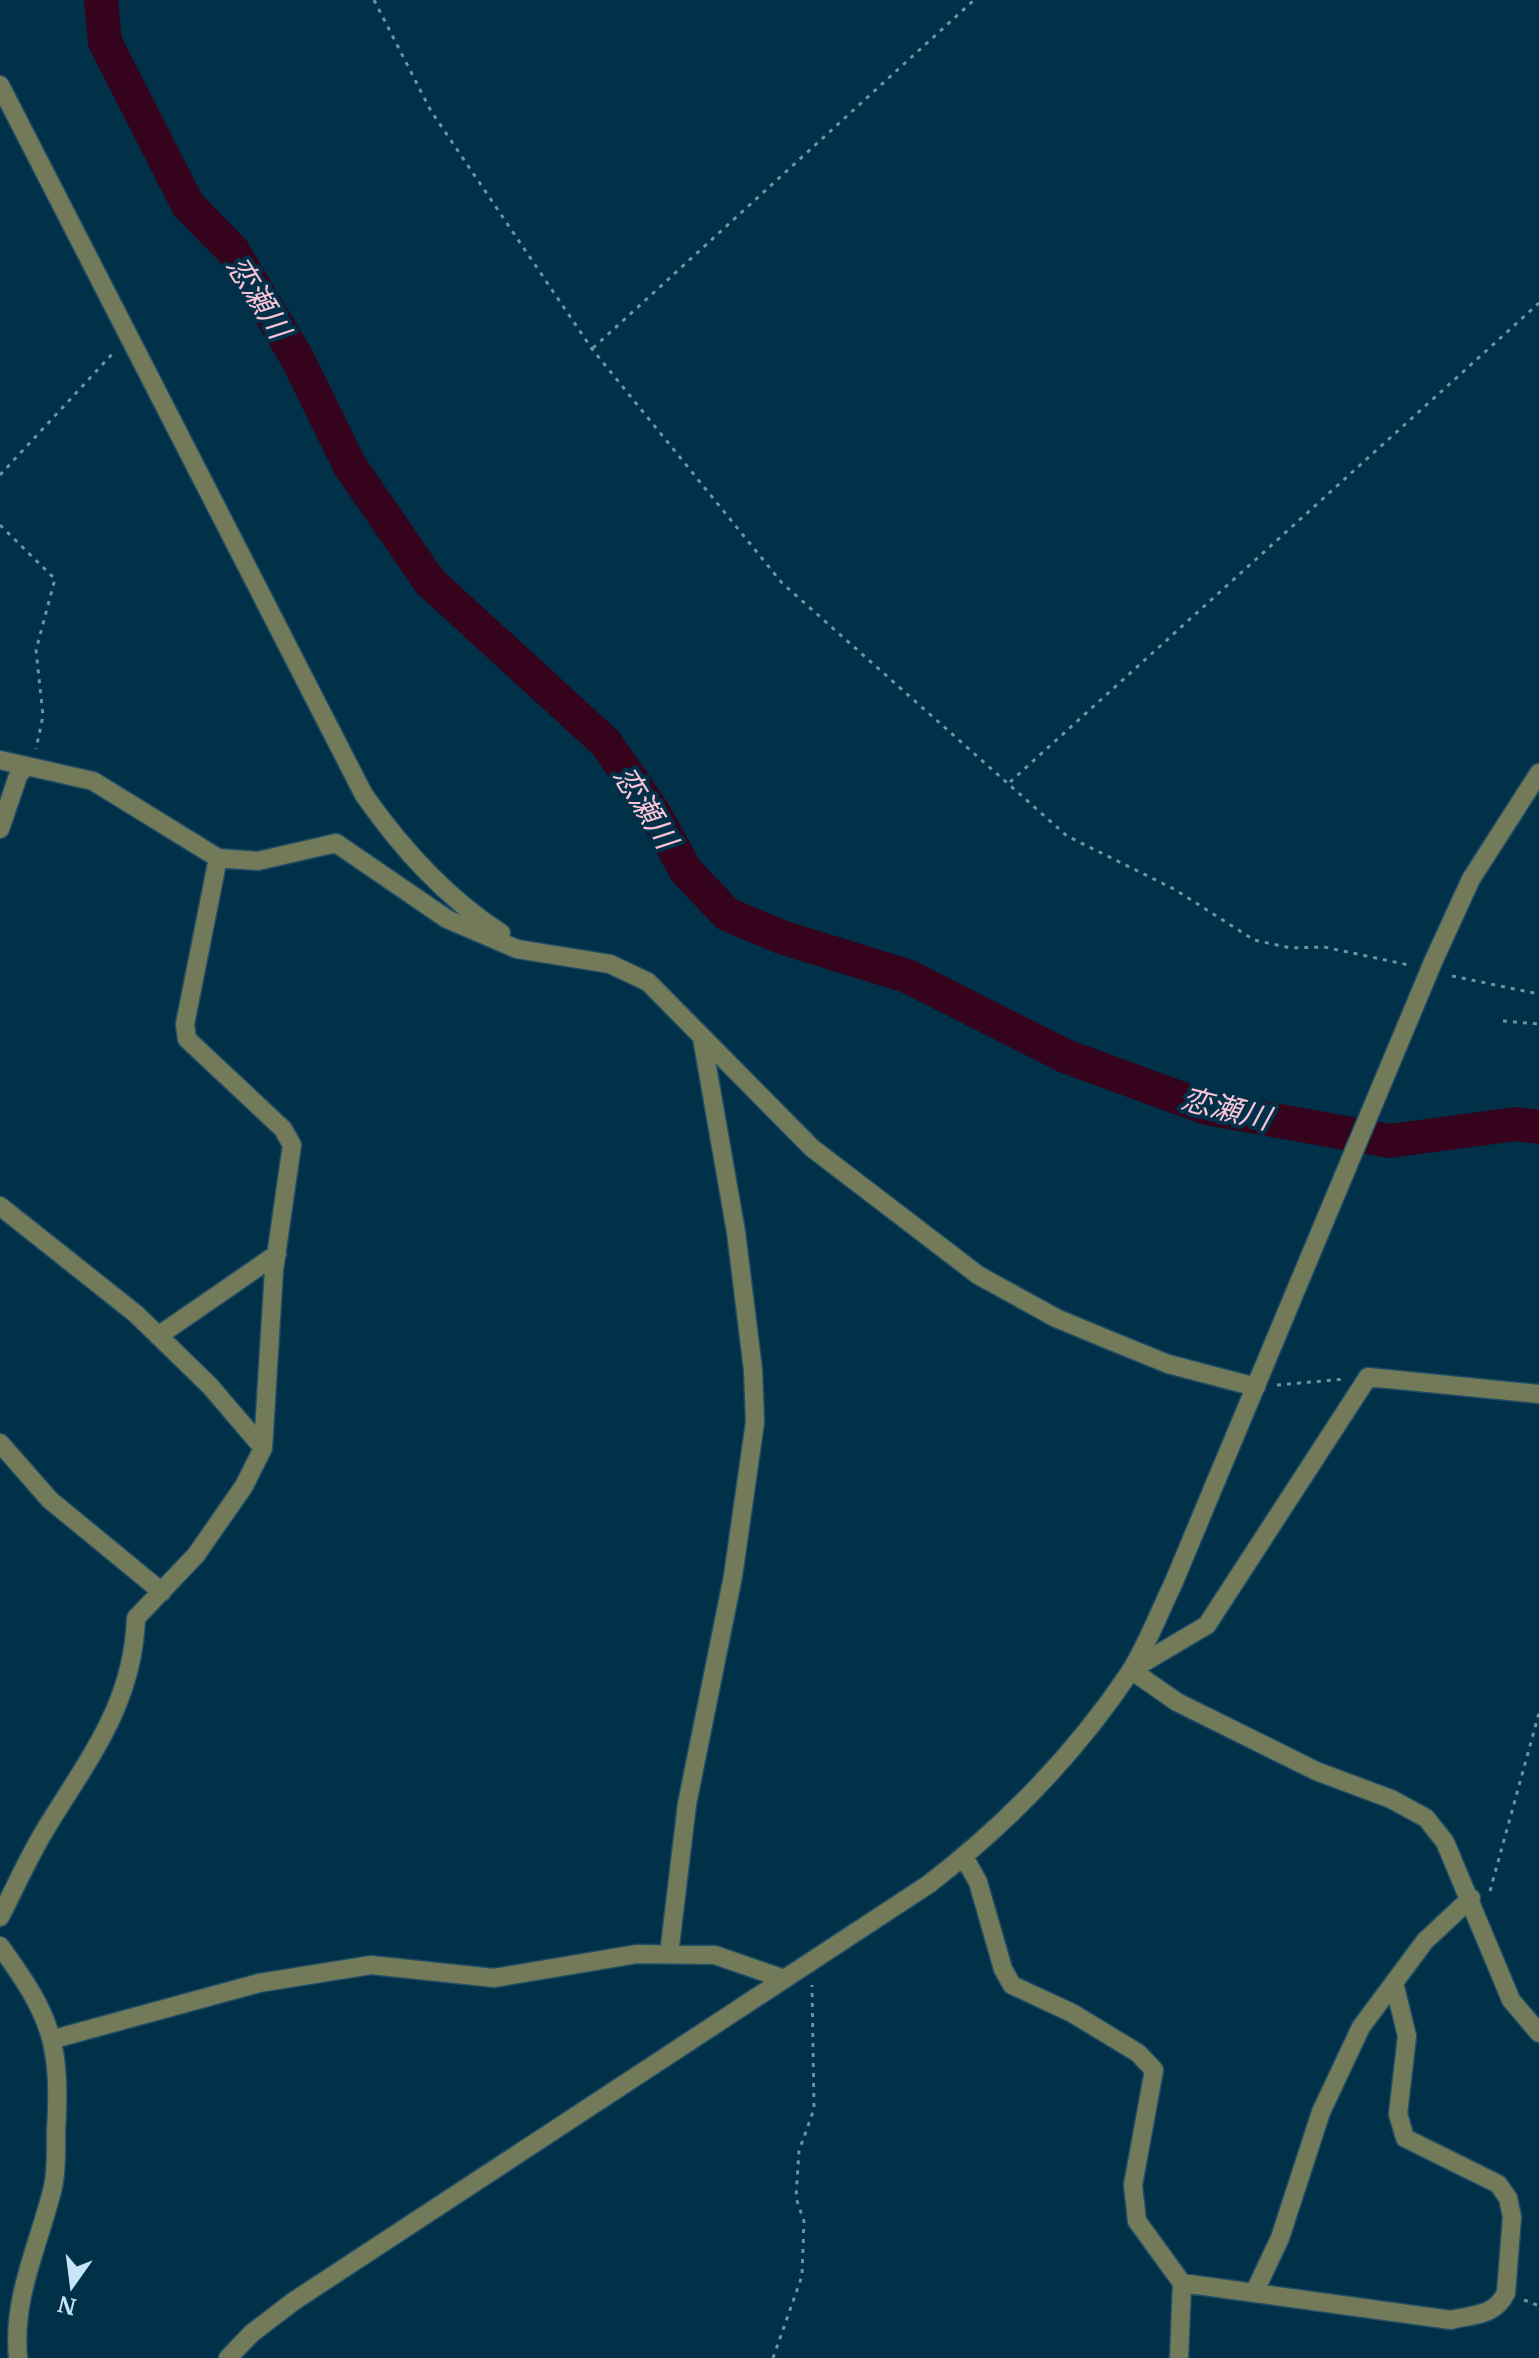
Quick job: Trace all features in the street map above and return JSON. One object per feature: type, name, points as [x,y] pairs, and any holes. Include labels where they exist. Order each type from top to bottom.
[{"type":"street","points":[[0,85],[364,795],[399,843],[466,910],[506,936],[517,949]]},
{"type":"street","points":[[0,760],[93,781],[218,858],[258,861],[336,843],[447,919],[517,949],[610,964],[648,982],[812,1148],[978,1275],[1056,1318],[1168,1364],[1256,1387]]},
{"type":"street","points":[[0,829],[18,776],[26,766]]},
{"type":"street","points":[[228,2358],[252,2333],[294,2301],[964,1857],[1008,1819],[1070,1752],[1131,1670],[1173,1584],[1410,1017],[1471,879],[1539,773]]},
{"type":"street","points":[[0,1917],[44,1832],[109,1726],[127,1684],[135,1653],[136,1618],[196,1555],[254,1470],[263,1448],[277,1254],[292,1145],[283,1129],[187,1039],[185,1024],[218,858]]},
{"type":"street","points":[[669,1954],[687,1804],[733,1576],[755,1422],[753,1370],[736,1232],[702,1038]]},
{"type":"street","points":[[0,1206],[158,1336],[210,1386],[263,1448]]},
{"type":"street","points":[[158,1336],[277,1254]]},
{"type":"street","points":[[1131,1670],[1207,1625],[1368,1377],[1539,1394]]},
{"type":"street","points":[[0,1443],[50,1500],[162,1592]]},
{"type":"street","points":[[1131,1670],[1177,1702],[1316,1771],[1391,1799],[1426,1818],[1445,1842],[1471,1898],[1484,1938],[1511,2000],[1539,2033]]},
{"type":"street","points":[[964,1857],[978,1882],[1003,1969],[1012,1985],[1072,2013],[1138,2053],[1154,2070],[1133,2185],[1137,2221],[1182,2283],[1179,2358]]},
{"type":"street","points":[[1254,2293],[1280,2238],[1321,2112],[1361,2027],[1425,1941],[1471,1898]]},
{"type":"street","points":[[0,1946],[42,2008],[54,2039],[58,2100],[54,2185],[31,2252],[15,2329],[18,2358]]},
{"type":"street","points":[[54,2039],[259,1983],[371,1965],[494,1978],[637,1954],[715,1955],[784,1979]]},
{"type":"street","points":[[1182,2283],[1451,2320],[1492,2310],[1506,2293],[1512,2217],[1508,2198],[1498,2184],[1405,2138],[1398,2114],[1407,2036],[1394,1983]]},
{"type":"path","points":[[374,0],[431,111],[592,349],[782,583],[1010,782],[1067,836],[1174,889],[1254,940],[1291,948],[1324,947],[1409,965]]},
{"type":"path","points":[[592,349],[974,0]]},
{"type":"path","points":[[1010,782],[1539,303]]},
{"type":"path","points":[[0,475],[129,337]]},
{"type":"path","points":[[0,525],[55,579],[36,650],[43,716],[35,754],[26,766]]},
{"type":"path","points":[[1452,976],[1539,994]]},
{"type":"path","points":[[1503,1021],[1539,1024]]},
{"type":"path","points":[[1256,1387],[1368,1377]]},
{"type":"path","points":[[1471,1898],[1492,1890],[1539,1713]]},
{"type":"path","points":[[773,2358],[802,2276],[804,2221],[796,2198],[799,2151],[814,2109],[811,1961]]},
{"type":"waterway","name":"恋瀬川","points":[[101,0],[105,42],[188,205],[233,251],[297,358],[350,466],[430,582],[606,743],[654,813],[686,871],[727,914],[781,937],[907,976],[1065,1056],[1207,1108],[1390,1141],[1516,1124],[1539,1127]]}]
